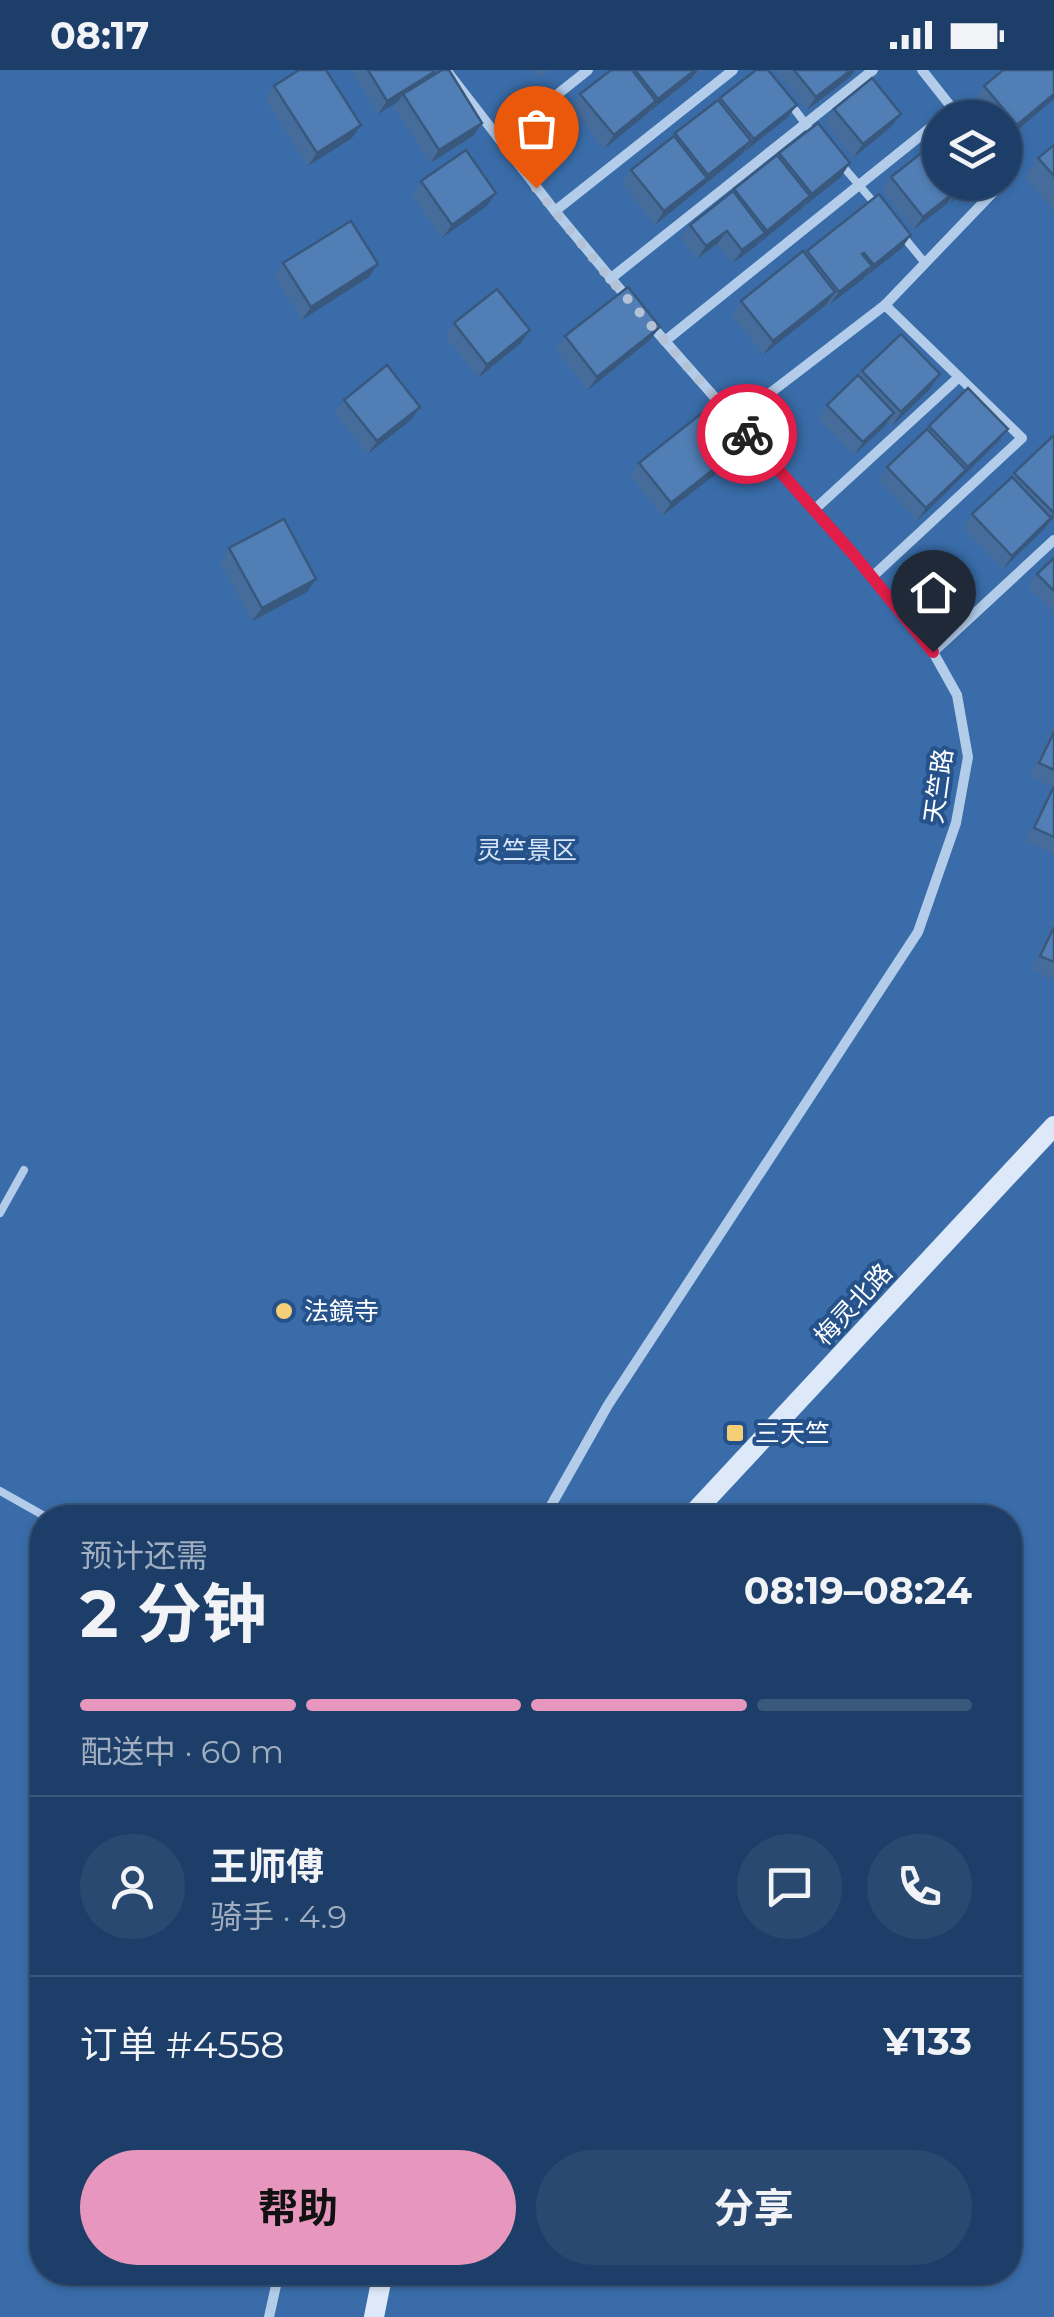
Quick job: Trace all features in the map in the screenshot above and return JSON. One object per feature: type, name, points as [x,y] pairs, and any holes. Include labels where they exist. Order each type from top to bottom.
[{"type":"main road","name":"梅灵北路","points":[[700,1505],[1054,1126]]},
{"type":"main road","points":[[374,2317],[381,2285]]},
{"type":"street","points":[[446,70],[554,212],[632,304]]},
{"type":"street","points":[[500,140],[588,70]]},
{"type":"street","points":[[554,212],[733,70]]},
{"type":"street","points":[[610,279],[872,70]]},
{"type":"street","points":[[922,70],[946,100]]},
{"type":"street","points":[[665,340],[922,135]]},
{"type":"street","points":[[735,420],[885,305],[985,200]]},
{"type":"street","points":[[872,578],[1022,438],[885,305]]},
{"type":"street","name":"天竺路","points":[[551,1505],[608,1404],[918,932],[956,823],[968,757],[957,695],[933,652],[643,316]]},
{"type":"street","points":[[814,510],[959,377]]},
{"type":"street","points":[[933,652],[1054,540]]},
{"type":"street","points":[[269,2317],[276,2285]]},
{"type":"lane","points":[[785,97],[816,136]]},
{"type":"lane","points":[[838,160],[881,211]]},
{"type":"lane","points":[[892,224],[925,262]]},
{"type":"lane","points":[[0,1213],[24,1170]]},
{"type":"lane","points":[[0,1491],[30,1508]]},
{"type":"green space","name":"灵竺景区","points":[[0,70],[1054,70],[1054,2317],[0,2317]]},
{"type":"building","points":[[299,70],[326,70],[361,125],[317,153],[274,86]]},
{"type":"building","points":[[368,70],[433,70],[434,72],[387,101]]},
{"type":"building","points":[[442,70],[449,70],[482,123],[439,150],[403,94]]},
{"type":"building","points":[[611,70],[632,70],[656,101],[614,135],[580,94]]},
{"type":"building","points":[[635,70],[695,70],[658,99]]},
{"type":"building","points":[[756,70],[768,70],[797,105],[754,139],[720,98]]},
{"type":"building","points":[[794,70],[851,70],[816,97]]},
{"type":"building","points":[[1003,70],[1054,70],[1054,94],[1022,121],[1022,100],[996,100],[984,86]]},
{"type":"building","points":[[872,78],[901,114],[863,144],[834,109]]},
{"type":"building","points":[[718,100],[751,141],[708,175],[675,133]]},
{"type":"building","points":[[818,123],[850,163],[812,194],[779,153]]},
{"type":"building","points":[[674,136],[707,178],[664,211],[631,170]]},
{"type":"building","points":[[1054,145],[1054,176],[1038,158]]},
{"type":"building","points":[[466,150],[496,193],[452,225],[421,181]]},
{"type":"building","points":[[922,153],[922,200],[945,200],[923,217],[891,177]]},
{"type":"building","points":[[777,155],[810,196],[767,231],[734,189]]},
{"type":"building","points":[[733,191],[765,233],[742,250],[727,231],[706,246],[690,225]]},
{"type":"building","points":[[879,194],[911,235],[874,265],[862,254],[872,266],[839,292],[807,251]]},
{"type":"building","points":[[351,221],[378,264],[311,307],[283,263]]},
{"type":"building","points":[[803,251],[835,292],[773,341],[741,301]]},
{"type":"building","points":[[628,287],[660,327],[597,377],[565,336]]},
{"type":"building","points":[[497,289],[530,330],[487,365],[454,323]]},
{"type":"building","points":[[901,334],[940,374],[901,412],[862,371]]},
{"type":"building","points":[[387,365],[420,407],[377,441],[344,400]]},
{"type":"building","points":[[858,375],[894,413],[863,442],[827,405]]},
{"type":"building","points":[[968,388],[1008,429],[968,467],[929,426]]},
{"type":"building","points":[[702,413],[734,453],[671,503],[639,463]]},
{"type":"building","points":[[927,429],[966,470],[926,508],[887,467]]},
{"type":"building","points":[[1054,435],[1054,513],[1014,473]]},
{"type":"building","points":[[1012,477],[1051,518],[1012,556],[972,514]]},
{"type":"building","points":[[284,519],[316,579],[262,608],[229,548]]},
{"type":"building","points":[[1054,558],[1054,591],[1037,574]]},
{"type":"building","points":[[1054,732],[1054,770],[1039,763]]},
{"type":"building","points":[[1054,786],[1054,837],[1034,828]]},
{"type":"building","points":[[1054,927],[1054,962],[1040,956]]},
{"type":"way so far","points":[[536,188],[610,279],[747,434]]},
{"type":"place","name":"法鏡寺","points":[[284,1311]]},
{"type":"place","name":"三天竺","points":[[735,1433]]},
{"type":"route","points":[[747,434],[933,652]]}]
